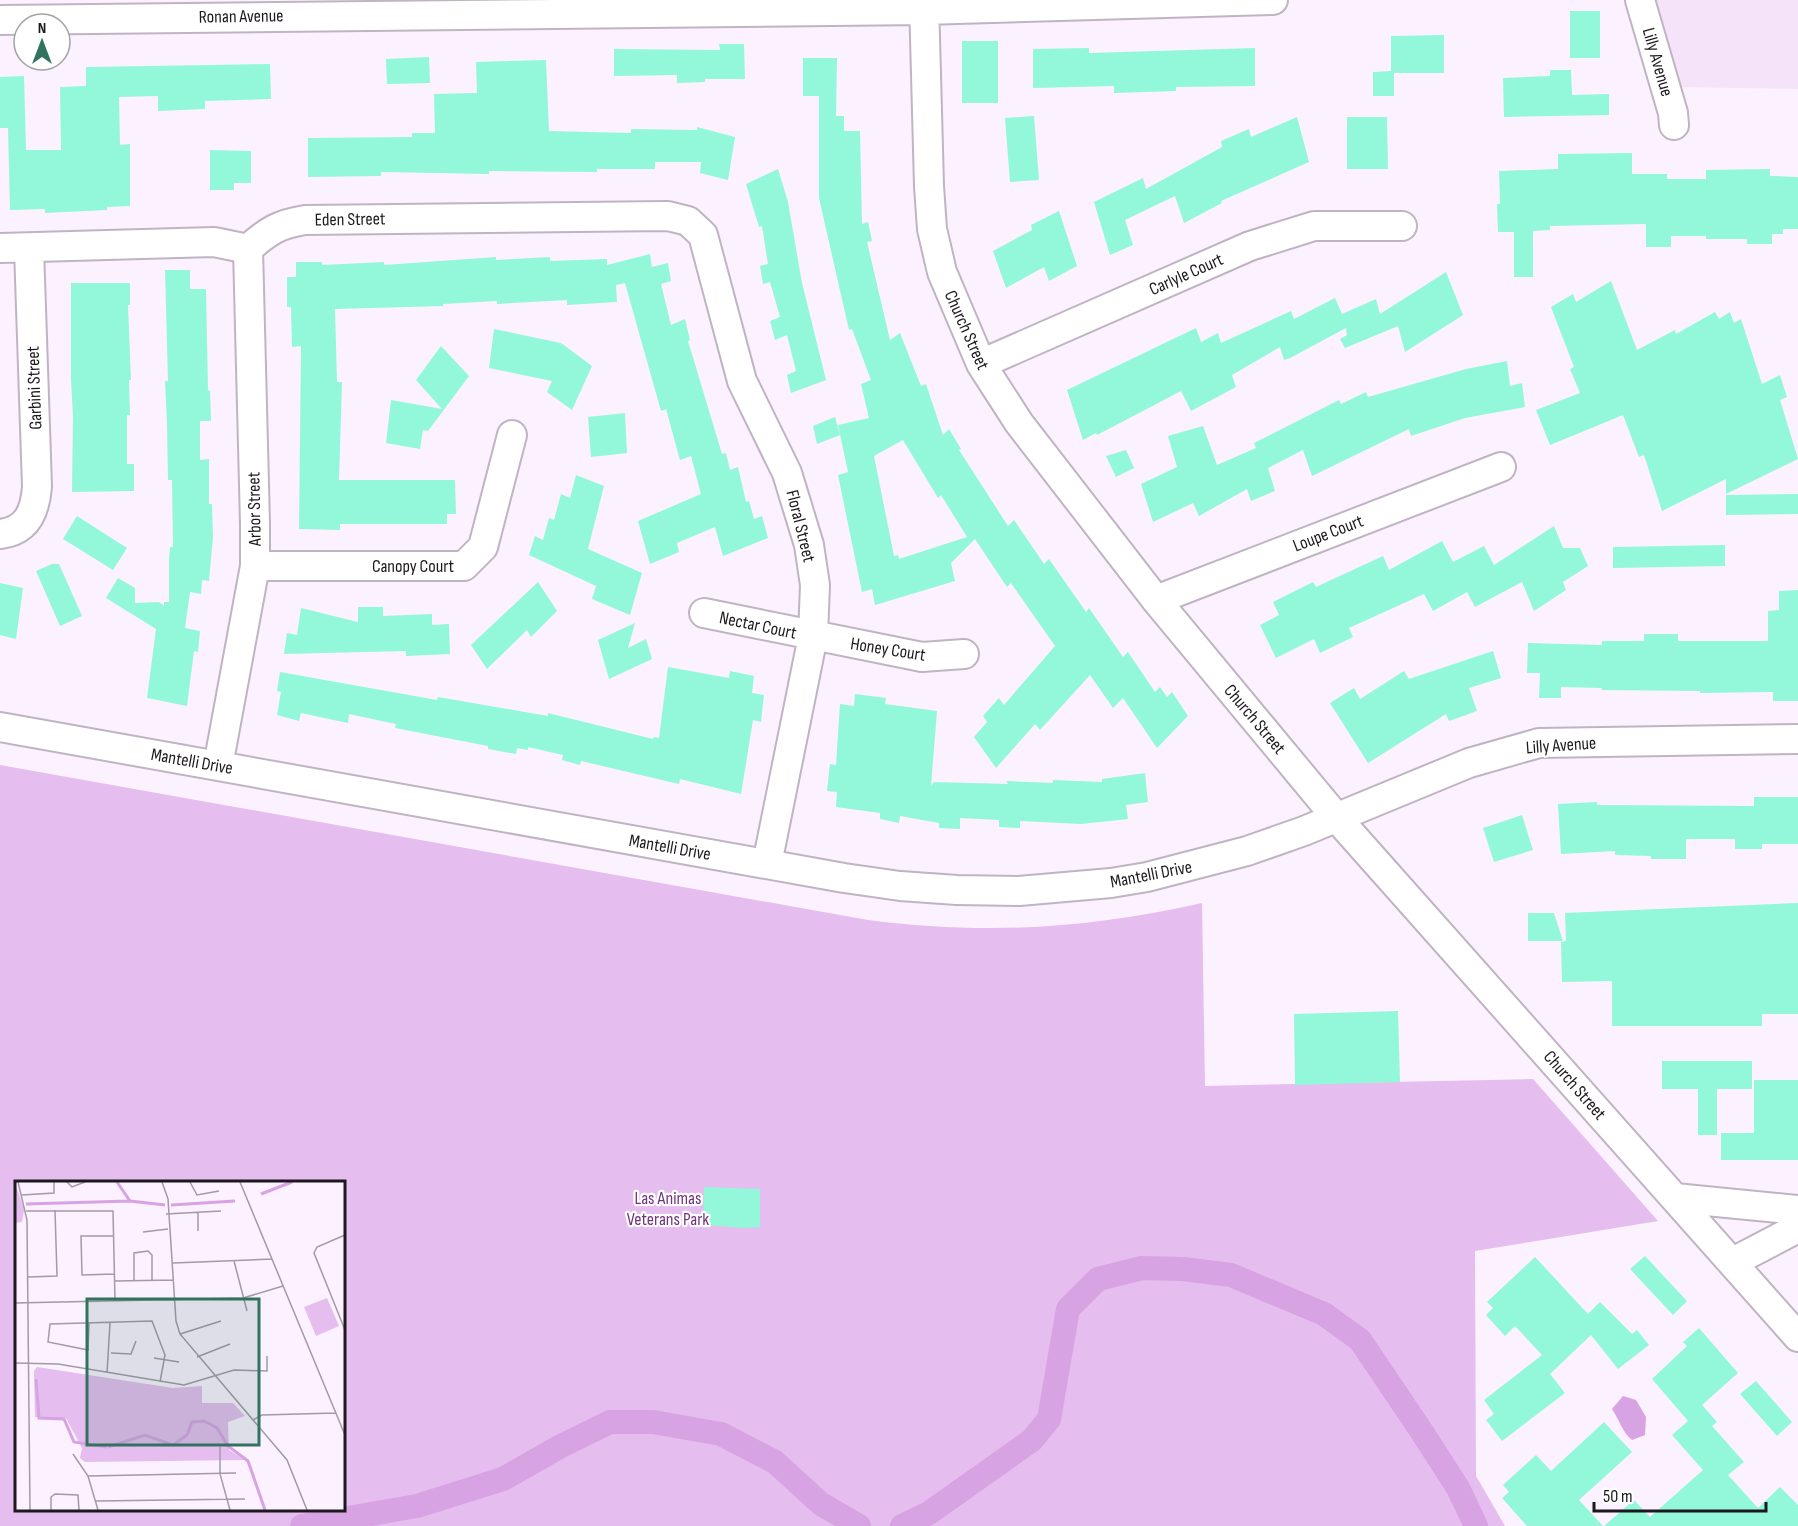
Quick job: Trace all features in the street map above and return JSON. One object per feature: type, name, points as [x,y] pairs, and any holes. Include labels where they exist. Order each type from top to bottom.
[{"type":"street","name":"Ronan Avenue","points":[[0,20],[293,8],[924,5],[1273,0]]},
{"type":"street","name":"Lilly Avenue","points":[[1640,0],[1674,125]]},
{"type":"street","name":"Church Street","points":[[924,5],[932,230],[942,272],[981,364],[1019,423],[1156,600],[1336,817],[1798,1337]]},
{"type":"street","name":"Eden Street","points":[[248,249],[266,232],[285,223],[305,220],[668,216],[688,221],[704,235]]},
{"type":"street","name":"Carlyle Court","points":[[981,364],[1250,246],[1314,226],[1402,226]]},
{"type":"street","name":"Floral Street","points":[[704,235],[742,381],[787,474],[809,545],[814,585],[813,636],[767,864]]},
{"type":"street","points":[[0,248],[214,242],[248,249]]},
{"type":"street","name":"Garbini Street","points":[[12,530],[36,501],[37,487],[29,248]]},
{"type":"street","name":"Arbor Street","points":[[218,766],[255,566],[248,249]]},
{"type":"street","name":"Canopy Court","points":[[255,566],[464,566],[483,547],[512,435]]},
{"type":"street","name":"Loupe Court","points":[[1156,600],[1500,467]]},
{"type":"street","name":"Nectar Court","points":[[704,614],[813,636]]},
{"type":"street","name":"Honey Court","points":[[813,636],[922,657],[964,654]]},
{"type":"street","name":"Mantelli Drive","points":[[0,727],[767,864],[900,886],[957,890],[1019,891],[1065,888],[1147,877],[1247,851],[1336,817]]},
{"type":"street","name":"Lilly Avenue","points":[[1336,817],[1469,763],[1539,743],[1798,739]]},
{"type":"street","points":[[1675,1198],[1798,1210]]},
{"type":"street","points":[[1733,1263],[1798,1228]]},
{"type":"shaded area","points":[[1648,0],[1798,0],[1798,89],[1676,87]]},
{"type":"shaded area","points":[[1623,1396],[1636,1400],[1646,1417],[1645,1435],[1632,1440],[1612,1409]]},
{"type":"green space","name":"Las Animas Veterans Park","points":[[0,765],[868,920],[911,925],[995,928],[1076,924],[1159,912],[1202,903],[1205,1086],[1533,1079],[1658,1221],[1475,1251],[1476,1476],[1505,1526],[0,1526]]},
{"type":"building","points":[[1570,11],[1600,11],[1600,58],[1570,58]]},
{"type":"building","points":[[1444,35],[1444,73],[1394,73],[1394,96],[1373,96],[1373,72],[1391,71],[1391,36]]},
{"type":"building","points":[[962,41],[998,41],[998,103],[962,103]]},
{"type":"building","points":[[719,44],[744,44],[745,79],[705,79],[705,82],[677,83],[677,75],[614,76],[614,49],[720,50]]},
{"type":"building","points":[[1089,48],[1089,53],[1255,48],[1255,86],[1176,87],[1176,91],[1114,93],[1114,86],[1033,88],[1033,49]]},
{"type":"building","points":[[429,57],[430,83],[387,84],[386,59]]},
{"type":"building","points":[[803,58],[837,58],[836,116],[844,116],[844,131],[860,131],[862,224],[868,222],[872,241],[867,242],[890,340],[900,333],[921,386],[926,384],[943,435],[949,429],[961,449],[959,450],[1008,526],[1014,520],[1044,564],[1049,559],[1086,612],[1089,608],[1123,657],[1128,652],[1155,692],[1160,687],[1167,697],[1172,692],[1188,716],[1157,748],[1123,698],[1113,708],[1090,675],[1040,730],[1035,724],[996,768],[974,737],[987,722],[983,716],[999,698],[1004,705],[1055,646],[1011,583],[1007,587],[975,539],[951,563],[955,581],[875,605],[872,589],[862,592],[838,475],[848,472],[838,425],[869,418],[861,384],[871,380],[852,329],[849,330],[819,198],[819,96],[803,96]],"holes":[[[903,440],[938,498],[941,495],[967,537],[899,559],[898,555],[894,556],[874,456]]]},
{"type":"building","points":[[546,60],[549,131],[631,133],[631,129],[697,130],[697,127],[735,137],[728,180],[700,173],[701,162],[655,162],[655,169],[597,169],[597,172],[489,171],[489,174],[381,172],[381,176],[308,177],[308,138],[412,137],[412,133],[435,133],[434,94],[477,93],[476,62]]},
{"type":"building","points":[[270,64],[271,99],[205,101],[205,109],[158,111],[158,96],[119,97],[120,145],[130,144],[130,206],[107,207],[107,210],[45,213],[45,209],[10,210],[8,128],[0,128],[0,77],[24,76],[26,150],[61,150],[60,87],[86,86],[86,67]]},
{"type":"building","points":[[1550,70],[1571,70],[1572,95],[1609,94],[1609,115],[1504,117],[1503,78],[1550,76]]},
{"type":"building","points":[[1034,116],[1039,180],[1010,182],[1005,118]]},
{"type":"building","points":[[1297,117],[1309,162],[1221,201],[1222,203],[1184,223],[1175,196],[1125,220],[1133,245],[1110,255],[1094,202],[1143,178],[1146,189],[1222,147],[1221,141],[1249,129],[1251,137]]},
{"type":"building","points":[[1347,117],[1387,117],[1388,169],[1347,169]]},
{"type":"building","points":[[210,150],[251,151],[251,183],[234,183],[234,190],[210,190]]},
{"type":"building","points":[[1632,153],[1632,174],[1667,174],[1667,179],[1706,179],[1706,170],[1770,169],[1770,176],[1798,177],[1798,229],[1783,229],[1783,234],[1772,234],[1772,244],[1747,244],[1747,239],[1671,236],[1671,247],[1646,247],[1646,224],[1550,226],[1550,230],[1533,231],[1533,277],[1514,277],[1514,232],[1498,232],[1499,171],[1558,169],[1558,154]]},
{"type":"building","points":[[778,169],[788,202],[802,283],[826,380],[791,393],[787,375],[796,371],[787,335],[775,340],[770,321],[780,317],[770,282],[763,284],[760,266],[768,264],[762,226],[759,227],[746,184]]},
{"type":"building","points":[[1059,211],[1077,266],[1049,281],[1044,267],[1006,288],[993,251],[1032,230],[1031,225]]},
{"type":"building","points":[[650,254],[652,267],[668,263],[671,281],[661,284],[671,325],[685,319],[690,340],[688,341],[722,454],[726,453],[730,470],[738,467],[746,502],[749,501],[754,519],[762,516],[768,538],[723,556],[715,527],[677,543],[679,552],[650,564],[638,521],[701,494],[691,456],[680,460],[666,409],[661,411],[625,283],[616,285],[617,302],[567,305],[567,300],[497,304],[497,301],[443,304],[443,306],[335,309],[337,382],[342,382],[339,480],[455,480],[456,514],[447,514],[447,524],[340,524],[340,530],[299,529],[301,346],[292,347],[291,307],[287,307],[287,277],[296,277],[296,262],[322,262],[322,265],[384,262],[384,265],[496,257],[496,260],[550,257],[550,261],[607,259],[607,265]]},
{"type":"building","points":[[165,270],[190,270],[190,289],[206,289],[208,391],[210,390],[211,421],[200,421],[200,460],[209,459],[209,504],[212,504],[213,537],[209,581],[202,580],[201,594],[190,592],[185,628],[200,631],[198,652],[194,651],[187,706],[147,698],[156,629],[106,598],[118,578],[135,588],[135,603],[159,602],[164,606],[164,602],[169,602],[169,559],[170,547],[173,547],[172,480],[168,480],[165,381],[168,381]]},
{"type":"building","points":[[1446,272],[1463,315],[1405,352],[1398,326],[1345,348],[1340,339],[1347,335],[1346,328],[1284,360],[1280,347],[1232,375],[1236,387],[1191,411],[1181,391],[1083,440],[1067,390],[1196,328],[1201,342],[1218,333],[1221,343],[1291,311],[1294,319],[1335,298],[1342,314],[1376,299],[1380,314]]},
{"type":"building","points":[[1611,281],[1637,350],[1675,330],[1676,334],[1715,312],[1719,319],[1730,312],[1734,323],[1741,319],[1762,384],[1780,375],[1787,397],[1780,400],[1798,459],[1726,494],[1726,479],[1662,511],[1644,455],[1639,457],[1623,415],[1550,445],[1536,410],[1580,393],[1570,369],[1574,367],[1551,307],[1573,294],[1576,302]]},
{"type":"building","points":[[71,283],[130,283],[130,305],[128,305],[131,380],[129,380],[130,415],[127,415],[127,464],[134,464],[134,491],[72,492]]},
{"type":"building","points":[[494,329],[561,343],[592,366],[572,410],[547,392],[552,381],[489,368]]},
{"type":"building","points":[[441,346],[469,376],[428,431],[423,430],[420,449],[386,443],[391,400],[442,409],[416,380]]},
{"type":"building","points":[[1507,361],[1510,386],[1522,383],[1525,407],[1465,418],[1411,436],[1409,429],[1312,476],[1303,450],[1268,468],[1275,491],[1251,501],[1247,489],[1199,516],[1193,503],[1153,522],[1141,484],[1177,467],[1168,436],[1203,426],[1217,465],[1256,448],[1254,443],[1339,400],[1341,404],[1366,392],[1368,397],[1466,369]]},
{"type":"building","points":[[625,413],[627,453],[591,457],[588,417]]},
{"type":"building","points":[[835,417],[840,435],[817,444],[813,426]]},
{"type":"building","points":[[1126,450],[1134,468],[1116,477],[1106,456]]},
{"type":"building","points":[[576,475],[604,486],[588,549],[642,573],[630,615],[592,599],[596,586],[529,555],[535,536],[543,540],[549,518],[554,520],[561,494],[570,498]]},
{"type":"building","points":[[1798,494],[1798,514],[1726,515],[1726,495]]},
{"type":"building","points":[[77,516],[127,548],[113,570],[63,539]]},
{"type":"building","points":[[1554,526],[1563,548],[1580,548],[1588,566],[1563,582],[1566,590],[1534,611],[1522,582],[1475,607],[1467,592],[1433,611],[1424,594],[1349,628],[1353,637],[1320,653],[1314,639],[1276,658],[1260,625],[1279,615],[1273,602],[1313,582],[1316,587],[1383,556],[1389,570],[1442,541],[1453,562],[1484,546],[1494,565]]},
{"type":"building","points":[[1725,545],[1725,566],[1613,568],[1613,547]]},
{"type":"building","points":[[52,564],[59,564],[82,616],[60,626],[36,571]]},
{"type":"building","points":[[538,582],[557,611],[531,637],[527,630],[487,669],[471,645]]},
{"type":"building","points":[[0,583],[23,588],[16,639],[0,635]]},
{"type":"building","points":[[1798,590],[1798,701],[1773,701],[1773,692],[1700,693],[1700,691],[1602,690],[1602,688],[1561,687],[1561,698],[1539,698],[1540,673],[1527,673],[1528,643],[1602,645],[1602,641],[1644,641],[1644,634],[1678,634],[1678,641],[1768,641],[1768,611],[1779,610],[1779,591]]},
{"type":"building","points":[[358,607],[383,607],[383,616],[432,614],[432,625],[449,624],[450,654],[406,656],[406,651],[284,654],[287,633],[297,635],[301,608],[358,622]]},
{"type":"building","points":[[635,623],[628,648],[646,639],[652,659],[609,679],[598,640]]},
{"type":"building","points":[[1493,651],[1501,678],[1469,688],[1477,711],[1449,721],[1446,714],[1368,763],[1330,703],[1354,688],[1360,699],[1404,671],[1409,679]]},
{"type":"building","points":[[668,667],[729,678],[730,671],[754,676],[752,693],[764,695],[761,722],[753,720],[741,794],[680,779],[679,784],[581,761],[580,765],[562,760],[563,755],[528,747],[528,750],[517,748],[516,754],[488,749],[488,746],[395,728],[396,724],[349,714],[348,723],[301,713],[299,721],[277,715],[281,692],[277,691],[280,672],[437,700],[438,697],[548,716],[548,713],[653,739],[654,737],[659,738]]},
{"type":"building","points":[[855,694],[886,698],[885,704],[937,711],[931,786],[934,782],[1008,784],[1006,781],[1053,783],[1053,780],[1102,782],[1102,779],[1145,773],[1148,802],[1126,805],[1128,819],[1081,824],[1020,821],[1020,828],[999,827],[999,820],[960,818],[960,829],[939,828],[939,823],[900,816],[899,823],[880,819],[880,813],[836,807],[837,792],[827,791],[830,764],[836,765],[840,704],[854,706]]},
{"type":"building","points":[[1754,797],[1798,797],[1798,844],[1762,844],[1762,849],[1735,849],[1735,839],[1686,839],[1686,859],[1651,859],[1651,856],[1615,855],[1615,851],[1561,854],[1558,804],[1597,802],[1597,805],[1754,806]]},
{"type":"building","points":[[1522,815],[1533,850],[1494,862],[1483,828]]},
{"type":"building","points":[[1798,903],[1798,1014],[1762,1014],[1762,1026],[1612,1026],[1612,981],[1562,982],[1561,942],[1566,941],[1565,913]]},
{"type":"building","points":[[1528,913],[1554,913],[1563,941],[1528,941]]},
{"type":"building","points":[[1398,1011],[1400,1082],[1295,1085],[1294,1014]]},
{"type":"building","points":[[1662,1061],[1752,1061],[1752,1089],[1717,1089],[1717,1135],[1698,1135],[1698,1089],[1662,1089]]},
{"type":"building","points":[[1754,1080],[1798,1080],[1798,1160],[1721,1160],[1721,1133],[1754,1133]]},
{"type":"building","points":[[704,1187],[760,1189],[760,1227],[703,1225]]},
{"type":"building","points":[[1645,1256],[1687,1301],[1673,1315],[1630,1269]]},
{"type":"building","points":[[1535,1257],[1588,1314],[1600,1302],[1632,1334],[1637,1330],[1649,1345],[1618,1369],[1591,1335],[1550,1374],[1565,1393],[1502,1441],[1486,1420],[1494,1414],[1484,1400],[1542,1355],[1515,1326],[1505,1336],[1486,1315],[1493,1308],[1487,1302]]},
{"type":"building","points":[[1699,1328],[1738,1373],[1702,1405],[1717,1422],[1712,1426],[1744,1462],[1728,1475],[1758,1508],[1780,1487],[1798,1505],[1798,1526],[1604,1526],[1634,1500],[1650,1517],[1703,1470],[1672,1435],[1688,1421],[1652,1379],[1687,1346],[1683,1342]]},
{"type":"building","points":[[1756,1381],[1792,1422],[1777,1436],[1740,1394]]},
{"type":"building","points":[[1604,1422],[1632,1452],[1579,1500],[1603,1526],[1527,1526],[1502,1498],[1509,1492],[1503,1485],[1536,1455],[1551,1471]]},
{"type":"waterway","points":[[902,1526],[929,1513],[1032,1440],[1049,1419],[1068,1309],[1098,1279],[1142,1268],[1183,1269],[1231,1275],[1324,1314],[1360,1340],[1458,1488],[1476,1526]]},
{"type":"waterway","points":[[302,1526],[417,1506],[503,1479],[561,1446],[610,1422],[653,1422],[721,1434],[775,1462],[821,1504],[859,1526]]}]
